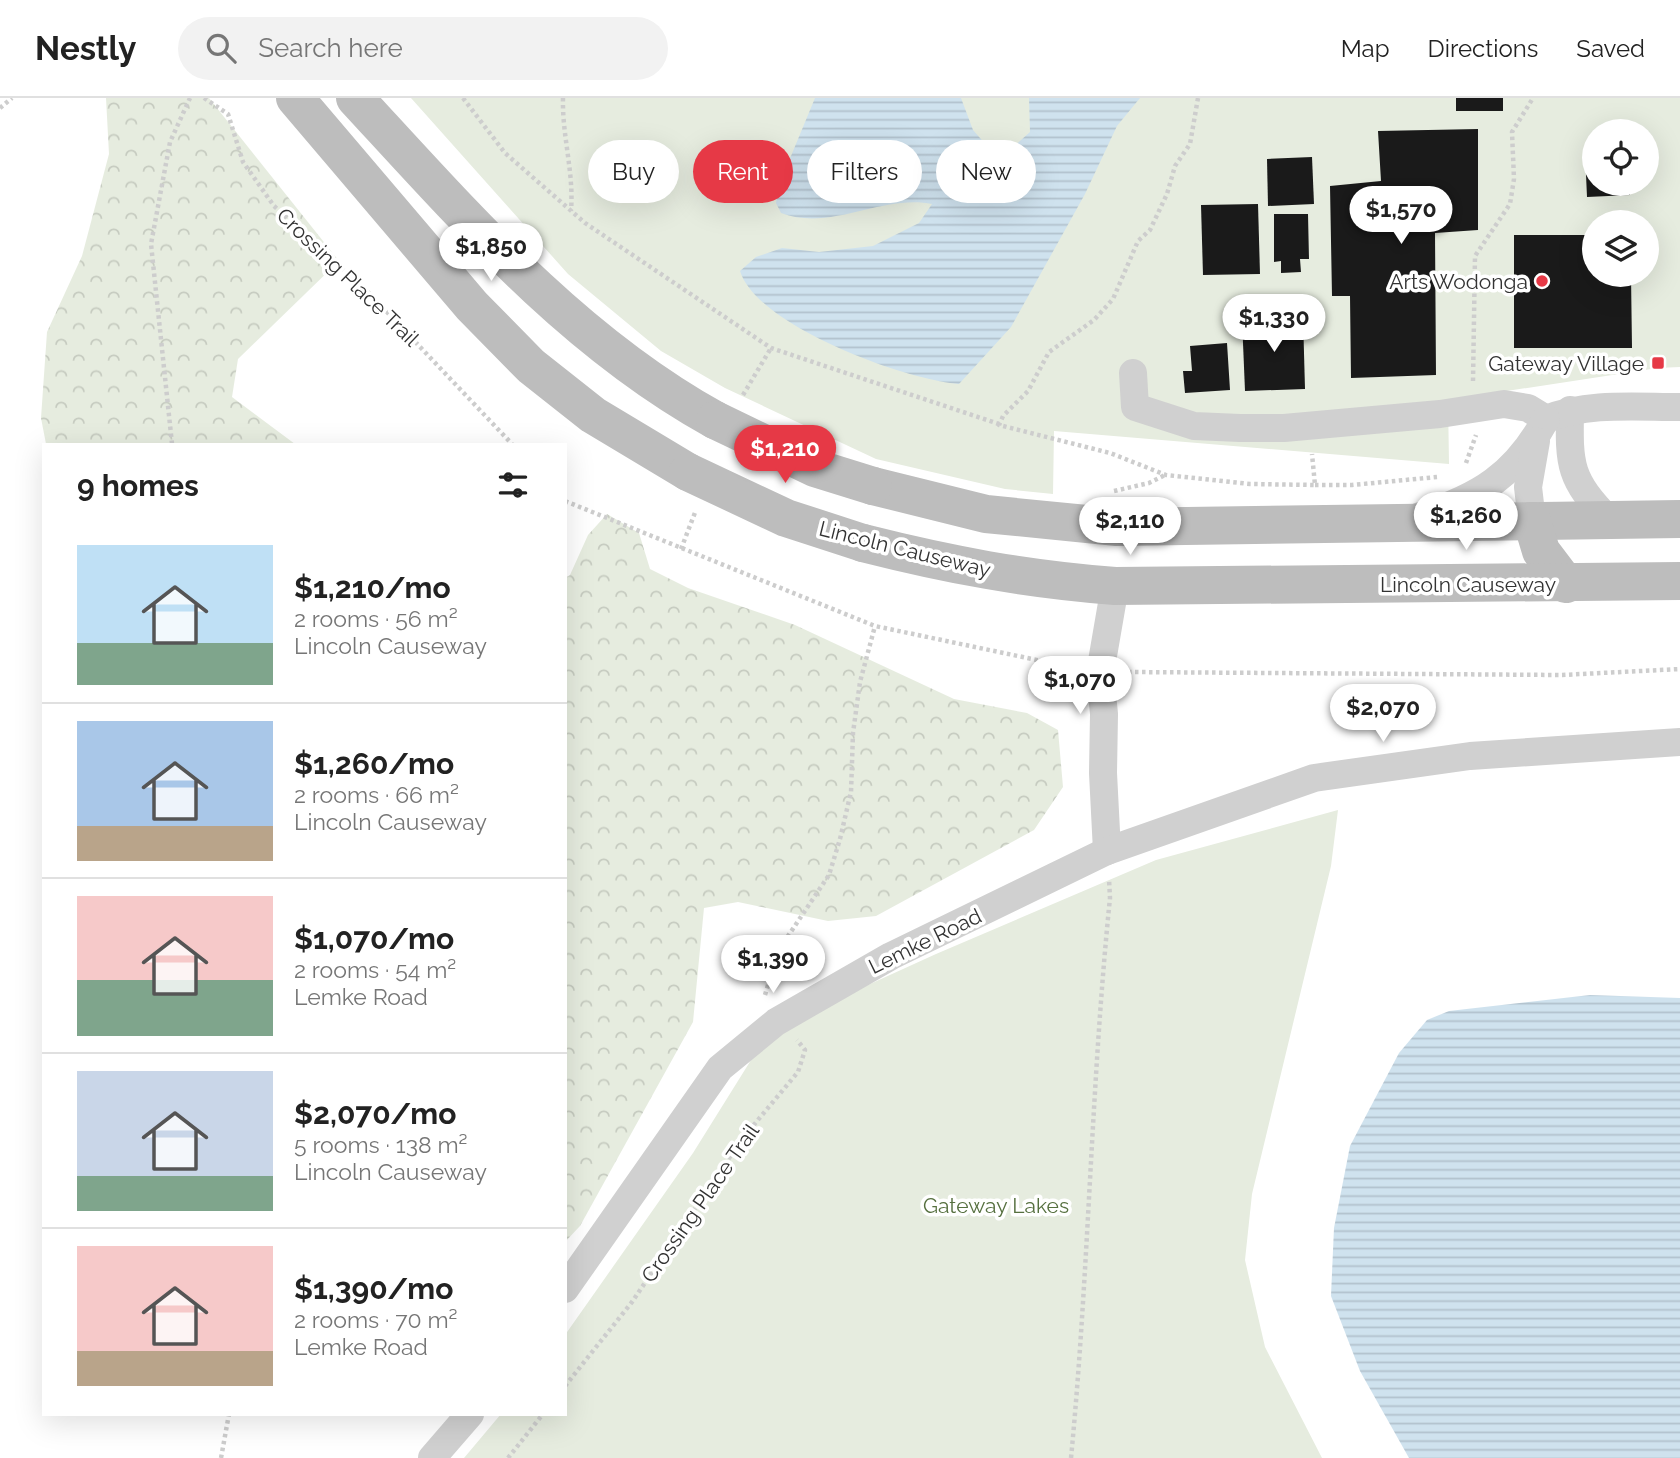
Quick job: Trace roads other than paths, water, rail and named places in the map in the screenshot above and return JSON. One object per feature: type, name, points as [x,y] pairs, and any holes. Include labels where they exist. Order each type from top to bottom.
[{"type":"main road","name":"Lincoln Causeway","points":[[295,98],[472,306],[531,366],[593,415],[688,472],[786,518],[863,543],[965,568],[1050,581],[1115,586],[1680,581]]},
{"type":"main road","points":[[355,98],[552,303],[625,364],[667,394],[815,468],[873,486],[986,514],[1117,527],[1680,519]]},
{"type":"main road","points":[[1532,521],[1541,551],[1566,584]]},
{"type":"main road","points":[[1115,586],[1117,527]]},
{"type":"street","points":[[1133,373],[1135,407],[1194,426],[1284,428],[1504,404],[1528,408],[1551,421],[1680,407]]},
{"type":"street","points":[[1551,421],[1584,493],[1610,521]]},
{"type":"street","points":[[1532,521],[1528,487],[1551,421]]},
{"type":"street","points":[[1398,523],[1437,511],[1487,487],[1514,468],[1551,421]]},
{"type":"street","points":[[1115,586],[1100,673],[1104,714],[1103,773],[1107,851],[1314,778],[1470,756],[1680,742]]},
{"type":"street","name":"Lemke Road","points":[[567,1286],[720,1068],[776,1023],[891,956],[1107,851]]},
{"type":"street","points":[[432,1458],[468,1416]]},
{"type":"water","points":[[815,98],[961,98],[973,130],[982,140],[936,140],[936,203],[1036,203],[1036,140],[1021,140],[1030,132],[1029,98],[1140,98],[1117,126],[1085,194],[1011,327],[959,384],[904,372],[836,347],[774,311],[752,291],[740,271],[756,257],[782,248],[819,252],[873,246],[919,223],[932,204],[922,203],[922,140],[807,140],[807,203],[904,203],[819,218],[800,218],[781,213],[776,203],[793,203],[793,151]]},
{"type":"water","points":[[1590,995],[1680,998],[1680,1458],[1409,1458],[1360,1371],[1331,1296],[1334,1228],[1350,1146],[1399,1053],[1427,1020],[1449,1011]]},
{"type":"place","name":"Arts Wodonga","points":[[1542,281]]},
{"type":"place","name":"Gateway Village","points":[[1658,363]]},
{"type":"park label","name":"Gateway Lakes","points":[[996,1205]]}]
